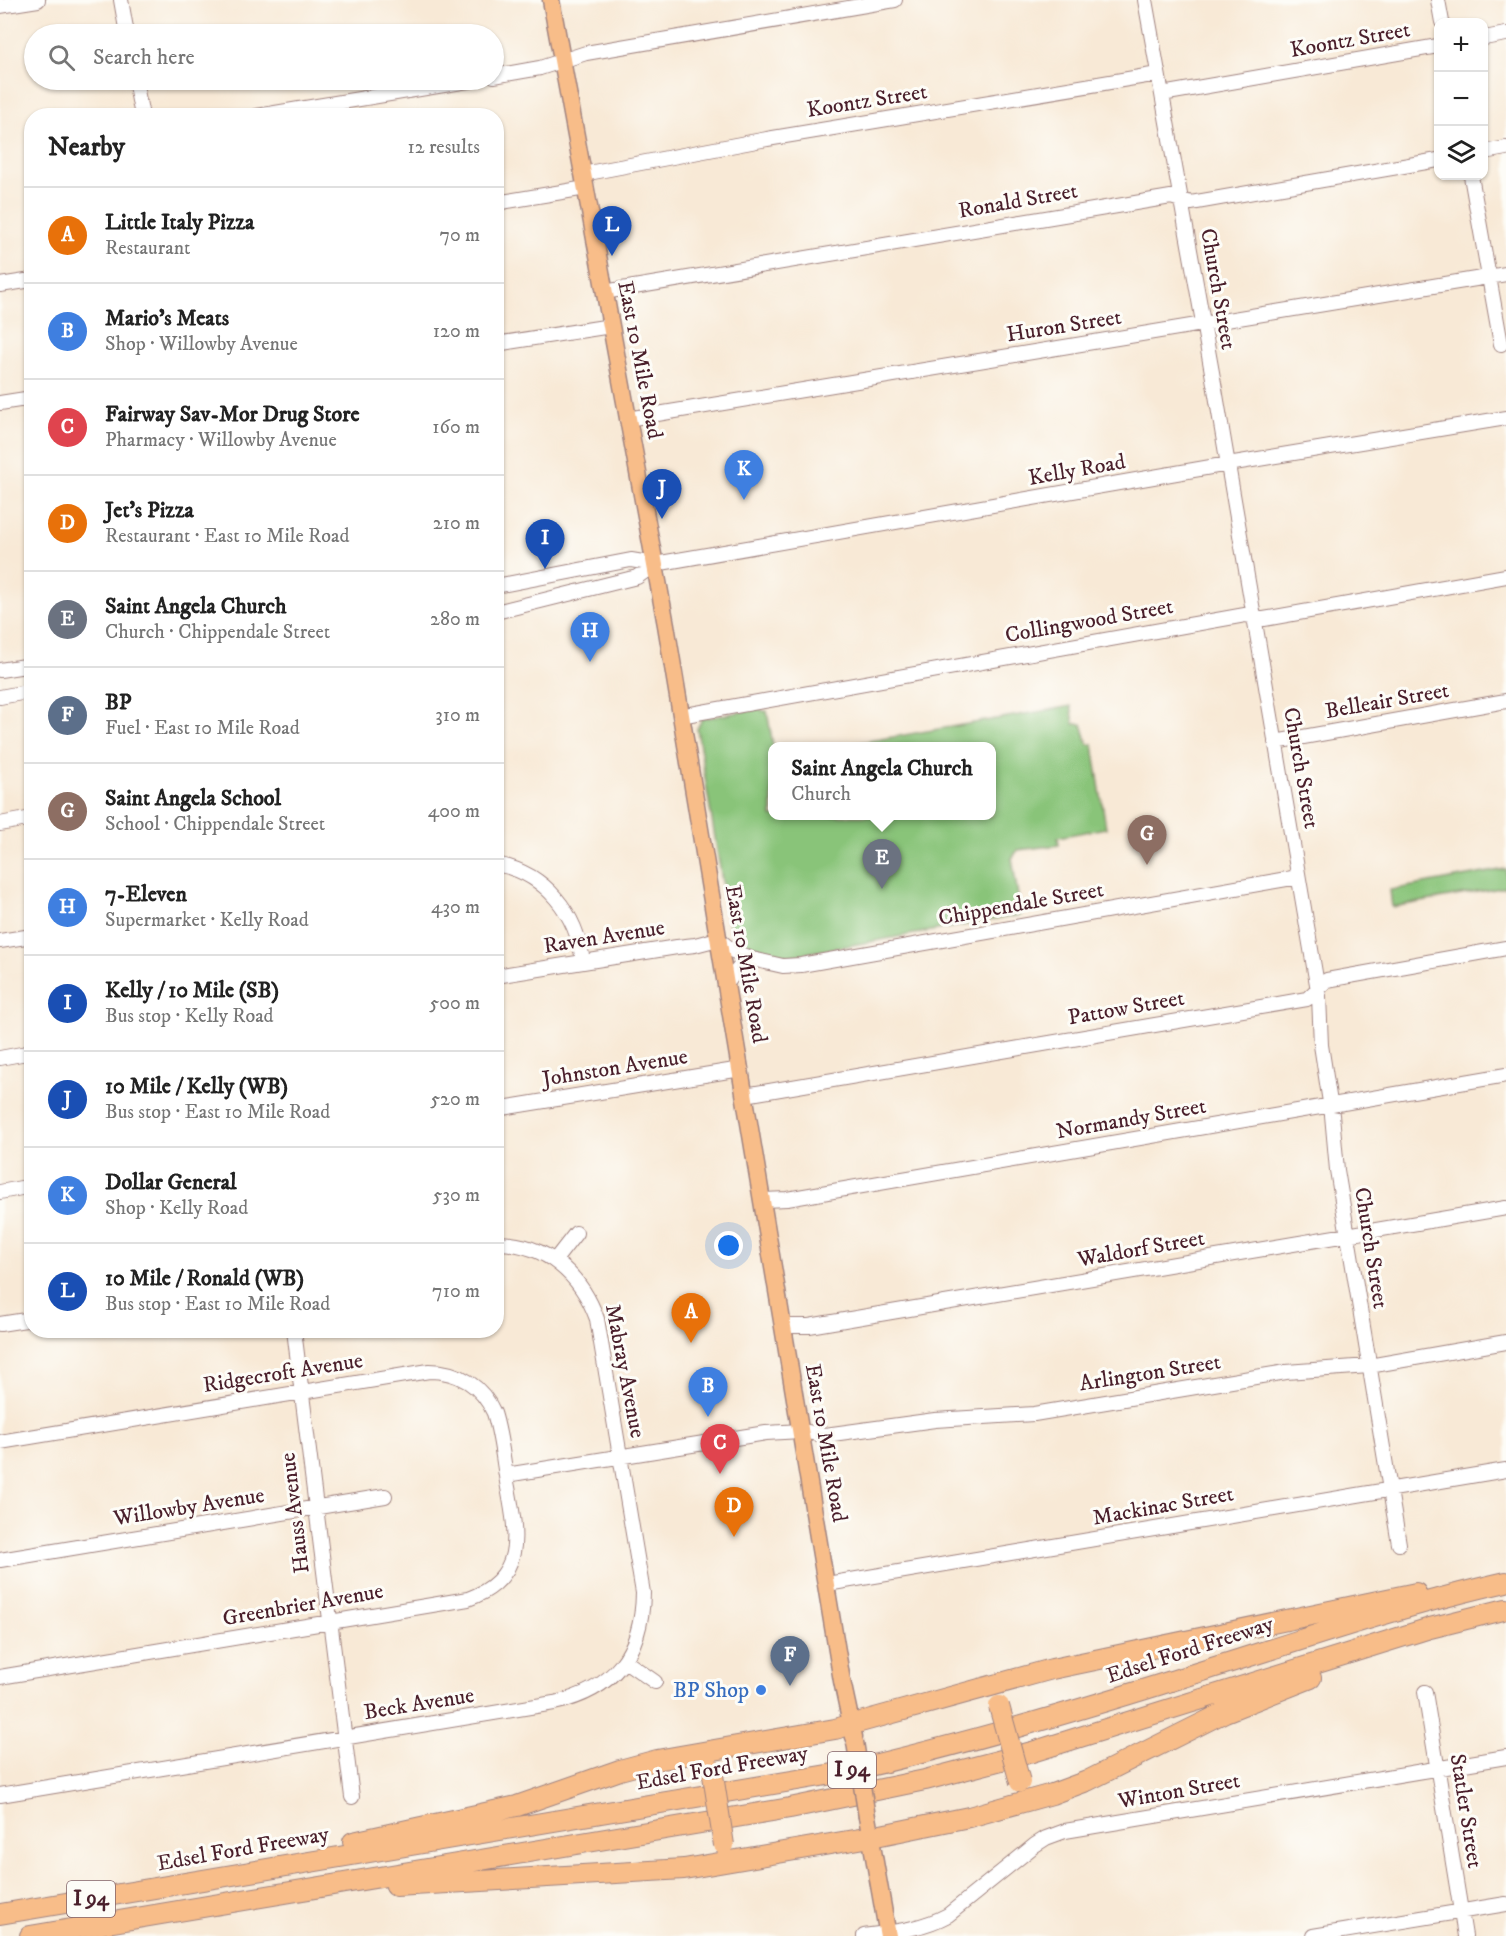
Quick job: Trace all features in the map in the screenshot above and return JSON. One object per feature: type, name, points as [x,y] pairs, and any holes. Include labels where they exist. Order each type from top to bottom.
[{"type":"highway","points":[[182,1884],[268,1861],[517,1806],[636,1765],[835,1729],[853,1733],[979,1688],[1071,1665],[1506,1572]]},
{"type":"highway","name":"Edsel Ford Freeway","points":[[0,1914],[726,1793],[879,1764],[1018,1729],[1360,1622],[1458,1593],[1506,1582]]},
{"type":"highway","name":"I 94","points":[[30,1936],[790,1808],[915,1783],[1032,1752],[1430,1628],[1506,1609]]},
{"type":"highway","points":[[262,1897],[391,1886],[651,1872],[741,1860],[969,1817],[1087,1781],[1225,1712],[1282,1688],[1419,1641],[1506,1617]]},
{"type":"highway","points":[[979,1688],[993,1695],[999,1706],[1020,1782],[1020,1793],[1013,1805]]},
{"type":"highway","points":[[720,1748],[714,1758],[712,1768],[724,1845],[730,1854],[741,1860]]},
{"type":"main road","name":"East 10 Mile Road","points":[[551,0],[655,564],[842,1681],[888,1934]]},
{"type":"street","points":[[0,6],[38,0]]},
{"type":"street","points":[[121,0],[125,24]]},
{"type":"street","points":[[504,74],[540,68],[586,52],[895,0]]},
{"type":"street","name":"Church Street","points":[[1145,0],[1255,616],[1318,989],[1323,1062],[1337,1170],[1399,1545]]},
{"type":"street","points":[[1438,0],[1441,18]]},
{"type":"street","points":[[1488,37],[1506,34]]},
{"type":"street","name":"Koontz Street","points":[[1162,94],[1434,47]]},
{"type":"street","name":"Koontz Street","points":[[504,201],[767,139],[1158,74]]},
{"type":"street","points":[[137,90],[140,108]]},
{"type":"street","points":[[306,108],[414,90]]},
{"type":"street","points":[[1488,151],[1506,148]]},
{"type":"street","name":"Ronald Street","points":[[604,292],[1171,197],[1191,203],[1434,161]]},
{"type":"street","points":[[1472,180],[1502,344]]},
{"type":"street","name":"Huron Street","points":[[627,418],[1506,274]]},
{"type":"street","points":[[0,285],[24,281]]},
{"type":"street","points":[[504,343],[611,326]]},
{"type":"street","points":[[0,403],[24,399]]},
{"type":"street","name":"Kelly Road","points":[[504,584],[631,560],[655,564],[1506,418]]},
{"type":"street","name":"Kelly Road","points":[[504,610],[637,577],[655,564]]},
{"type":"street","name":"Collingwood Street","points":[[680,716],[1245,615],[1264,619],[1506,576]]},
{"type":"street","points":[[504,601],[529,596],[533,589],[528,580]]},
{"type":"street","points":[[0,670],[24,666]]},
{"type":"street","points":[[0,697],[24,693]]},
{"type":"street","name":"Belleair Street","points":[[1275,742],[1506,701]]},
{"type":"street","points":[[0,824],[24,820]]},
{"type":"street","points":[[504,867],[537,880],[566,909],[574,925],[583,962]]},
{"type":"street","name":"Chippendale Street","points":[[718,939],[733,951],[752,959],[783,966],[801,965],[1298,877]]},
{"type":"street","points":[[0,941],[24,937]]},
{"type":"street","name":"Raven Avenue","points":[[504,975],[695,945],[718,939]]},
{"type":"street","name":"Pattow Street","points":[[745,1095],[1307,999],[1327,980],[1506,948]]},
{"type":"street","points":[[726,984],[739,968],[752,959]]},
{"type":"street","points":[[0,1058],[24,1054]]},
{"type":"street","name":"Johnston Avenue","points":[[504,1108],[741,1068]]},
{"type":"street","name":"Normandy Street","points":[[763,1200],[788,1199],[1506,1075]]},
{"type":"street","points":[[0,1192],[24,1188]]},
{"type":"street","name":"Waldorf Street","points":[[783,1326],[809,1326],[1506,1208]]},
{"type":"street","points":[[555,1260],[576,1233]]},
{"type":"street","name":"Mabray Avenue","points":[[504,1243],[531,1248],[555,1260],[571,1273],[592,1303],[597,1319],[621,1456]]},
{"type":"street","points":[[0,1324],[24,1320]]},
{"type":"street","name":"Hauss Avenue","points":[[295,1338],[352,1797]]},
{"type":"street","name":"Arlington Street","points":[[621,1456],[766,1433],[801,1431],[825,1435],[935,1420],[1034,1414],[1286,1372],[1369,1366],[1506,1342]]},
{"type":"street","name":"Ridgecroft Avenue","points":[[0,1442],[429,1371],[449,1373],[471,1383],[489,1401],[497,1423],[506,1475]]},
{"type":"street","points":[[506,1475],[621,1456]]},
{"type":"street","name":"Beck Avenue","points":[[0,1795],[571,1699],[597,1687],[617,1671],[625,1661],[640,1630],[643,1612],[643,1593],[621,1456]]},
{"type":"street","name":"Mackinac Street","points":[[827,1584],[1506,1470]]},
{"type":"street","name":"Greenbrier Avenue","points":[[0,1677],[468,1599],[492,1586],[505,1572],[515,1544],[506,1475]]},
{"type":"street","name":"Willowby Avenue","points":[[0,1560],[385,1496]]},
{"type":"street","points":[[625,1661],[655,1682]]},
{"type":"street","name":"Statler Street","points":[[1425,1692],[1465,1936]]},
{"type":"street","name":"Winton Street","points":[[864,1936],[888,1934],[930,1924],[948,1915],[1035,1845],[1065,1831],[1506,1757]]},
{"type":"street","points":[[1313,1936],[1506,1904]]},
{"type":"green space","points":[[1071,706],[1074,724],[1082,724],[1088,744],[1093,745],[1106,828],[1058,837],[1059,845],[1018,850],[1012,858],[1021,915],[791,956],[769,954],[749,944],[737,943],[730,929],[697,729],[702,719],[761,708],[762,711],[767,711],[772,742],[768,742],[768,820],[996,820],[996,742],[864,742]]},
{"type":"green space","points":[[1506,869],[1506,887],[1392,907],[1390,890]]},
{"type":"place","name":"10 Mile / Ronald (WB)","points":[[612,256]]},
{"type":"place","name":"Dollar General","points":[[744,500]]},
{"type":"place","name":"10 Mile / Kelly (WB)","points":[[662,519]]},
{"type":"place","name":"Kelly / 10 Mile (SB)","points":[[545,569]]},
{"type":"place","name":"7-Eleven","points":[[590,662]]},
{"type":"place","name":"Saint Angela School","points":[[1147,865]]},
{"type":"place","name":"Saint Angela Church","points":[[882,889]]},
{"type":"place","name":"Little Italy Pizza","points":[[691,1343]]},
{"type":"place","name":"Mario's Meats","points":[[708,1417]]},
{"type":"place","name":"Fairway Sav-Mor Drug Store","points":[[720,1474]]},
{"type":"place","name":"Jet's Pizza","points":[[734,1537]]},
{"type":"place","name":"BP","points":[[790,1686]]},
{"type":"place","name":"BP Shop","points":[[761,1690]]}]
